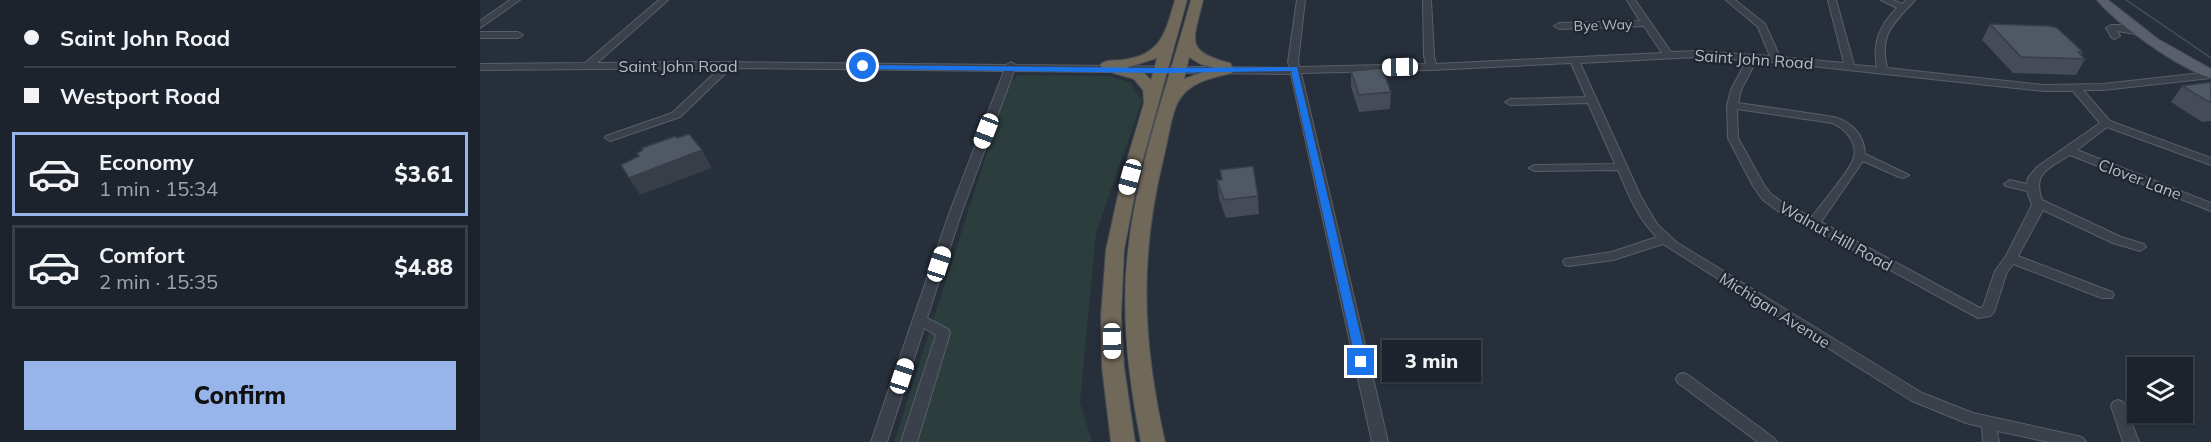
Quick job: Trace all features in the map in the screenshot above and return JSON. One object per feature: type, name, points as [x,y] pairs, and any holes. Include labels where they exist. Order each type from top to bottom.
[{"type":"highway","points":[[1181,0],[1179,37],[1194,56],[1226,68]]},
{"type":"highway","points":[[1149,110],[1170,68],[1179,37],[1197,0]]},
{"type":"highway","points":[[1112,68],[1147,58],[1179,37]]},
{"type":"highway","points":[[1112,68],[1138,76],[1151,89],[1149,110],[1123,203],[1112,271],[1110,317],[1113,367],[1123,442]]},
{"type":"highway","points":[[1153,442],[1138,349],[1136,272],[1142,216],[1168,110],[1170,68]]},
{"type":"highway","points":[[1168,110],[1178,92],[1189,81],[1226,68]]},
{"type":"main road","points":[[2102,0],[2211,74]]},
{"type":"main road","points":[[2111,5],[2145,34],[2192,66],[2211,74]]},
{"type":"street","points":[[480,25],[516,0]]},
{"type":"street","points":[[588,66],[664,0]]},
{"type":"street","points":[[1301,0],[1293,62],[1380,442]]},
{"type":"street","points":[[1427,0],[1432,67]]},
{"type":"street","points":[[1631,0],[1668,54]]},
{"type":"street","points":[[1730,0],[1762,26],[1776,59]]},
{"type":"street","points":[[1832,0],[1850,67]]},
{"type":"street","points":[[1884,0],[1907,3]]},
{"type":"street","points":[[1883,71],[1878,51],[1881,36],[1907,3]]},
{"type":"street","points":[[2111,5],[2117,16],[2116,20],[2101,25],[2101,28],[2111,35],[2111,28],[2126,28],[2145,34]]},
{"type":"street","name":"Bye Way","points":[[1559,26],[1647,23]]},
{"type":"street","points":[[480,35],[518,34]]},
{"type":"street","name":"Saint John Road","points":[[480,67],[876,66],[1295,69],[1432,67],[1668,54],[1776,59],[2028,87],[2122,86],[2211,74]]},
{"type":"street","name":"Walnut Hill Road","points":[[1749,57],[1749,65],[1736,90],[1732,105],[1733,138],[1763,192],[1782,208],[1814,223],[1978,313],[1985,313],[1989,309],[2001,272],[2011,258]]},
{"type":"street","name":"Michigan Avenue","points":[[1574,59],[1621,167],[1646,217],[1665,239],[1751,296],[1901,388],[1950,412],[1989,424],[2078,442]]},
{"type":"street","points":[[610,138],[676,115],[728,66]]},
{"type":"street","points":[[879,442],[955,214],[1011,67]]},
{"type":"street","points":[[2076,88],[2106,123],[2211,162]]},
{"type":"street","points":[[1510,102],[1593,100]]},
{"type":"street","points":[[1732,105],[1840,122],[1852,131],[1860,156],[1851,174],[1814,223]]},
{"type":"street","points":[[2106,123],[2041,169],[2034,178],[2032,188],[2037,203],[2035,213],[2011,258],[2108,295]]},
{"type":"street","name":"Clover Lane","points":[[2069,151],[2211,207]]},
{"type":"street","points":[[1860,156],[1902,175]]},
{"type":"street","points":[[1536,168],[1621,167]]},
{"type":"street","points":[[2010,184],[2032,188]]},
{"type":"street","points":[[2037,203],[2116,240],[2140,247]]},
{"type":"street","points":[[1569,262],[1613,256],[1665,239]]},
{"type":"street","points":[[909,442],[943,333],[920,320]]},
{"type":"street","points":[[1683,379],[1769,442]]},
{"type":"street","points":[[2118,406],[2131,442]]},
{"type":"street","points":[[1989,424],[1991,442]]},
{"type":"shaded area","points":[[1018,75],[1108,76],[1130,82],[1142,101],[1096,233],[1080,402],[1092,442],[894,442],[1009,84]]},
{"type":"building","points":[[1990,24],[2057,28],[2083,52],[2078,52],[2085,59],[2021,57]]},
{"type":"building","points":[[1382,68],[1391,92],[1359,95],[1351,71]]},
{"type":"building","points":[[2211,82],[2211,103],[2182,86]]},
{"type":"building","points":[[689,134],[702,150],[629,178],[621,165],[639,156],[637,153],[643,150],[642,148]]},
{"type":"building","points":[[1253,166],[1258,196],[1224,200],[1217,180],[1222,180],[1220,170]]},
{"type":"waterway","points":[[2126,0],[2211,58]]},
{"type":"route","points":[[863,66],[1160,71],[1295,69],[1361,362]]}]
